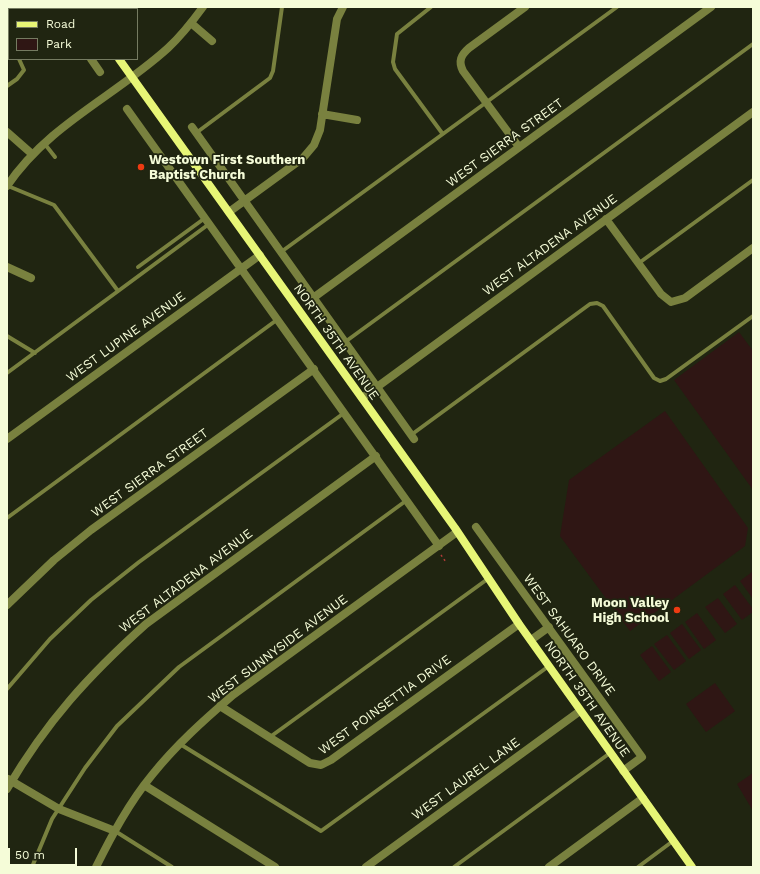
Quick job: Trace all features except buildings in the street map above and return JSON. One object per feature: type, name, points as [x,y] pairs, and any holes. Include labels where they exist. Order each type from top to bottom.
[{"type":"main road","name":"NORTH 35TH AVENUE","points":[[120,60],[362,398],[457,532],[580,711],[692,867]]},
{"type":"street","points":[[7,186],[32,154],[44,142],[60,128],[167,49],[191,23],[203,7]]},
{"type":"street","points":[[229,212],[309,152],[318,138],[337,19],[343,7]]},
{"type":"street","points":[[519,147],[463,71],[460,58],[469,48],[525,7]]},
{"type":"street","name":"WEST SIERRA STREET","points":[[313,298],[711,7]]},
{"type":"street","points":[[191,23],[212,41]]},
{"type":"street","points":[[92,60],[100,72]]},
{"type":"street","points":[[127,109],[440,546]]},
{"type":"street","name":"WEST ALTADENA AVENUE","points":[[362,398],[753,112]]},
{"type":"street","points":[[322,114],[357,120]]},
{"type":"street","name":"NORTH 35TH AVENUE","points":[[194,130],[412,437]]},
{"type":"street","points":[[7,132],[32,154]]},
{"type":"street","points":[[606,219],[661,294],[672,302],[685,298],[753,248]]},
{"type":"street","name":"WEST LUPINE AVENUE","points":[[7,439],[260,255]]},
{"type":"street","points":[[7,267],[31,278]]},
{"type":"street","name":"WEST SIERRA STREET","points":[[7,604],[54,560],[91,530],[314,369]]},
{"type":"street","name":"WEST ALTADENA AVENUE","points":[[7,789],[9,780],[57,715],[91,675],[114,652],[146,624],[376,456]]},
{"type":"street","name":"WEST SAHUARO DRIVE","points":[[476,527],[642,757]]},
{"type":"street","name":"WEST SUNNYSIDE AVENUE","points":[[96,867],[115,831],[144,785],[180,744],[220,706],[233,695],[440,546],[457,532]]},
{"type":"street","name":"WEST POINSETTIA DRIVE","points":[[220,706],[310,763],[321,765],[331,760],[519,624]]},
{"type":"street","name":"NORTH 35TH AVENUE","points":[[531,640],[549,628]]},
{"type":"street","name":"WEST LAUREL LANE","points":[[366,867],[580,711]]},
{"type":"street","name":"NORTH 35TH AVENUE","points":[[623,771],[642,757]]},
{"type":"street","points":[[9,780],[59,809],[115,831]]},
{"type":"street","points":[[144,785],[275,867]]},
{"type":"street","points":[[549,867],[643,798]]},
{"type":"lane","points":[[194,130],[270,78],[273,71],[282,7]]},
{"type":"lane","points":[[431,7],[397,34],[393,62],[395,69],[442,133]]},
{"type":"lane","points":[[280,252],[617,7]]},
{"type":"lane","points":[[344,342],[753,44]]},
{"type":"lane","points":[[7,86],[17,79],[24,70],[19,60]]},
{"type":"lane","points":[[44,142],[55,157]]},
{"type":"lane","points":[[638,263],[753,180]]},
{"type":"lane","points":[[7,186],[54,205],[118,291]]},
{"type":"lane","points":[[138,267],[207,221]]},
{"type":"lane","points":[[7,373],[118,291],[207,221]]},
{"type":"lane","points":[[412,437],[590,304],[597,303],[603,306],[654,378],[660,381],[666,380],[753,316]]},
{"type":"lane","points":[[7,518],[278,319]]},
{"type":"lane","points":[[7,336],[35,353]]},
{"type":"lane","points":[[7,688],[50,639],[90,600],[139,562],[345,413]]},
{"type":"lane","points":[[32,867],[52,818],[85,768],[117,726],[179,667],[407,500]]},
{"type":"lane","points":[[270,737],[489,578]]},
{"type":"lane","points":[[180,744],[321,831],[549,666]]},
{"type":"lane","points":[[454,867],[610,753]]},
{"type":"lane","points":[[115,831],[172,867]]},
{"type":"lane","points":[[638,867],[674,841]]},
{"type":"green space","points":[[739,332],[753,351],[753,490],[674,380]]},
{"type":"green space","points":[[665,411],[748,528],[745,546],[630,631],[560,536],[569,480]]},
{"type":"green space","points":[[752,572],[753,573],[753,599],[740,581]]},
{"type":"green space","points":[[735,585],[753,609],[753,612],[742,620],[723,594]]},
{"type":"green space","points":[[718,598],[737,624],[725,633],[705,607]]},
{"type":"green space","points":[[697,613],[716,640],[704,649],[685,622]]},
{"type":"green space","points":[[682,624],[701,650],[689,659],[670,633]]},
{"type":"green space","points":[[667,635],[686,661],[674,670],[654,644]]},
{"type":"green space","points":[[652,646],[671,672],[659,681],[640,655]]},
{"type":"green space","points":[[715,683],[735,711],[706,732],[686,704]]},
{"type":"green space","points":[[753,773],[753,811],[737,784]]},
{"type":"place","name":"Westown First Southern Baptist Church","points":[[141,167]]},
{"type":"place","name":"Moon Valley High School","points":[[677,610]]}]
